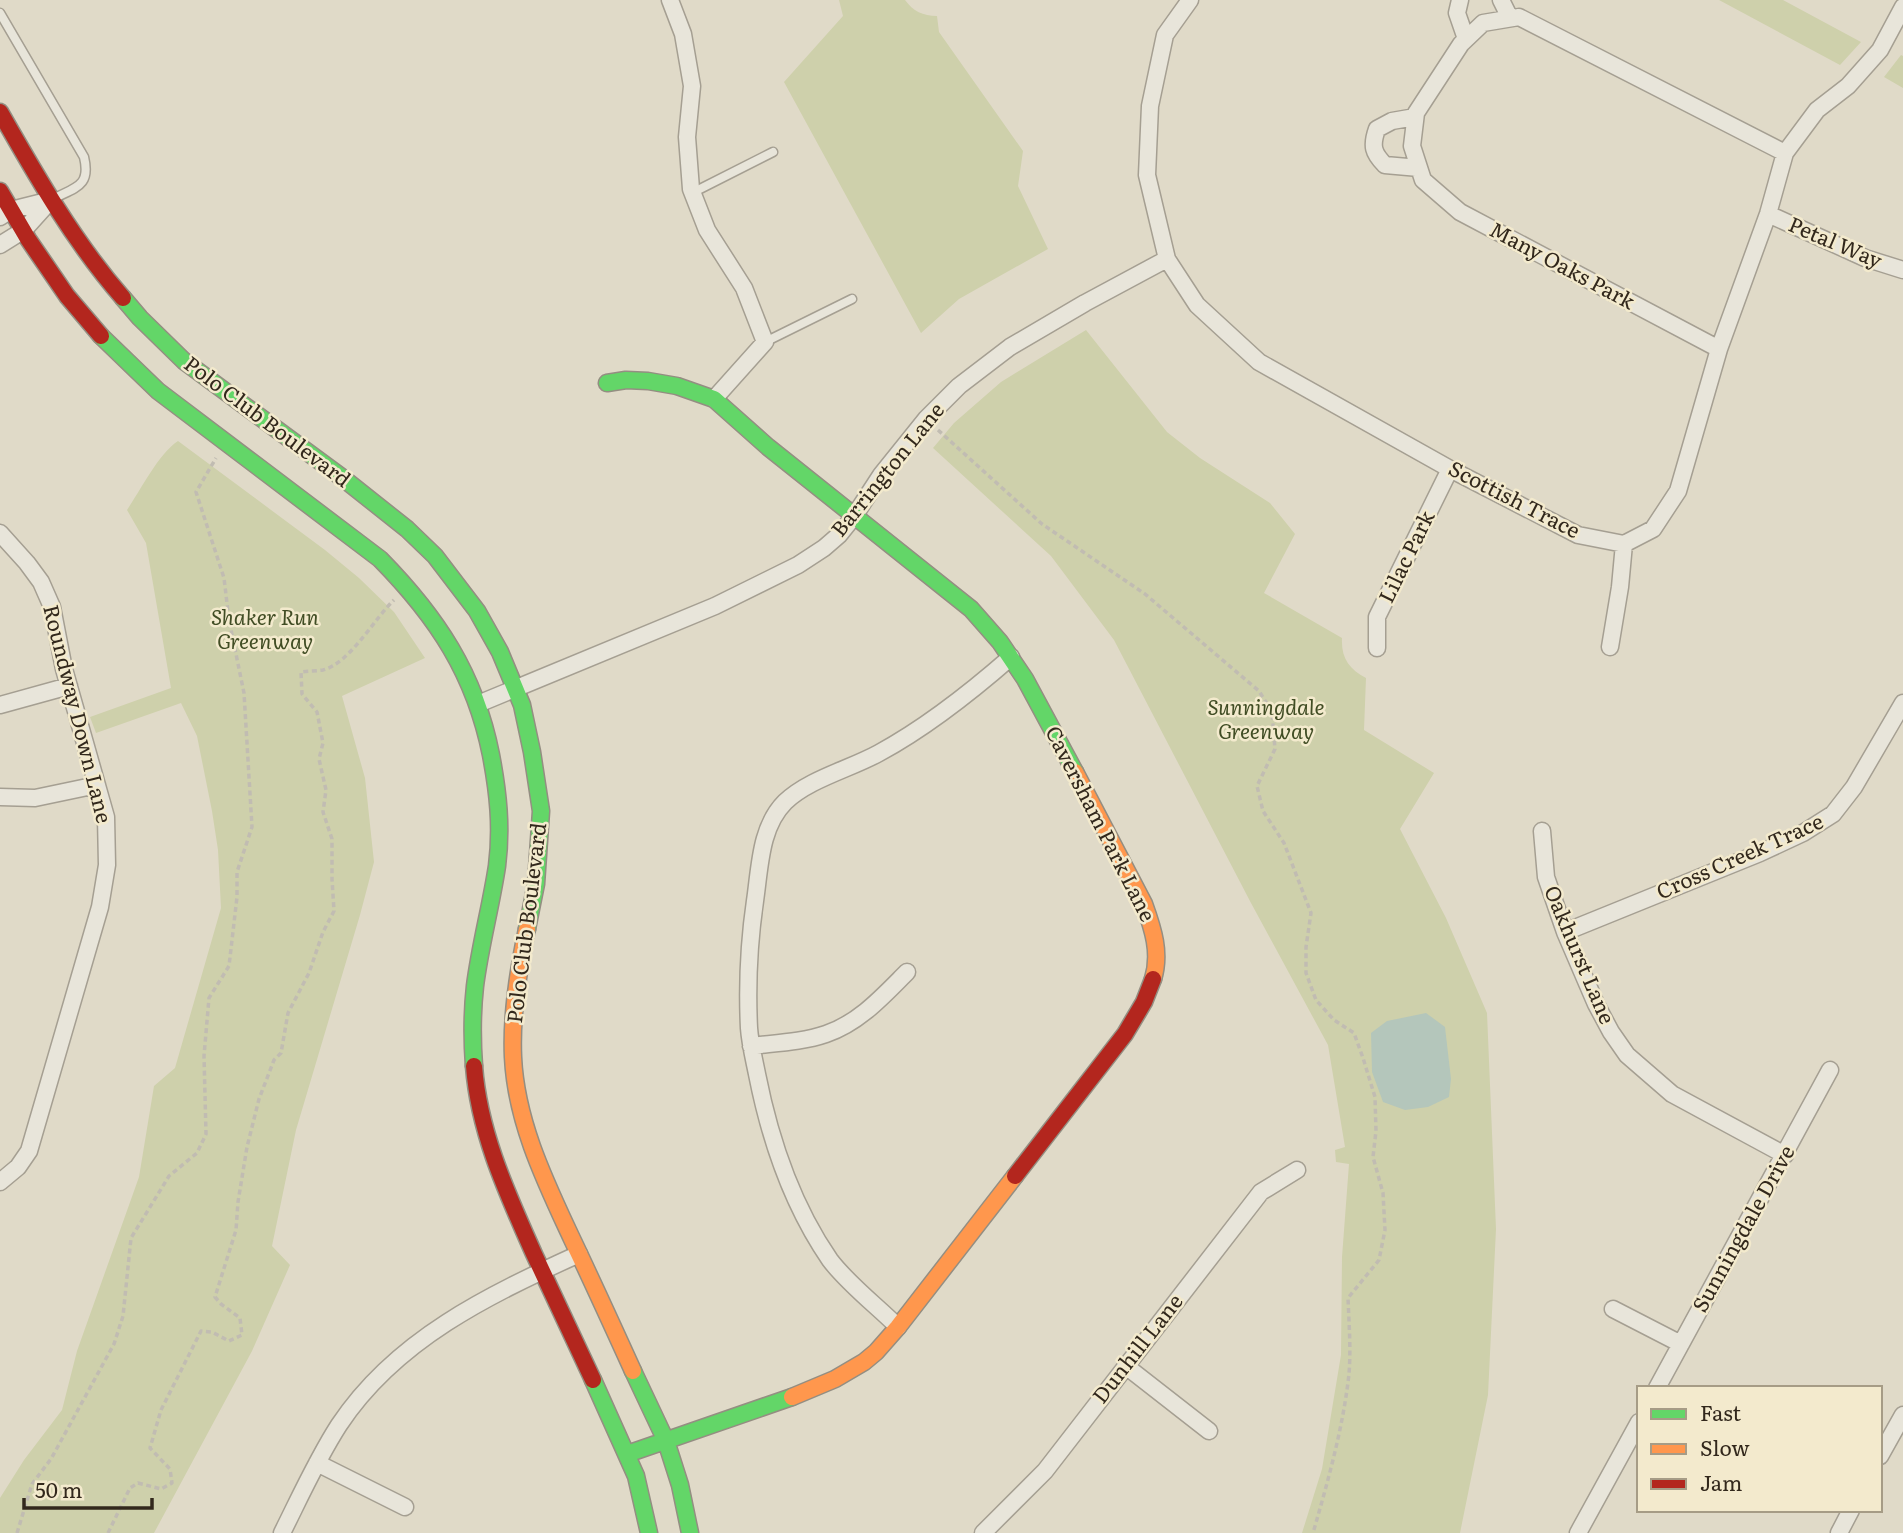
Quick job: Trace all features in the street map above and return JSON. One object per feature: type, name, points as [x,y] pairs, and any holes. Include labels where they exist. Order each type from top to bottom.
[{"type":"street","points":[[670,0],[683,34],[692,86],[687,137],[692,193],[707,230],[744,288],[765,342],[714,399]]},
{"type":"street","name":"Scottish Trace","points":[[1190,0],[1165,36],[1150,106],[1147,175],[1167,259],[1197,305],[1259,362],[1450,469],[1578,535],[1624,544]]},
{"type":"street","points":[[1460,0],[1457,13],[1466,39]]},
{"type":"street","points":[[1501,0],[1510,18],[1519,17],[1785,153]]},
{"type":"street","points":[[1610,647],[1624,544],[1653,529],[1678,491],[1719,349],[1768,214],[1785,153],[1817,110],[1848,86],[1880,51],[1903,7]]},
{"type":"street","name":"Many Oaks Park","points":[[1510,18],[1483,23],[1461,44],[1416,113],[1412,146],[1423,180],[1460,212],[1719,349]]},
{"type":"street","name":"Polo Club Boulevard","points":[[0,112],[51,200],[99,271],[140,318],[184,361],[407,529],[435,556],[477,611],[500,652],[522,705],[541,811],[536,884],[519,965],[513,1013],[513,1058],[519,1102],[536,1161],[666,1441],[680,1485],[690,1533]]},
{"type":"street","points":[[1415,117],[1392,121],[1377,129],[1373,142],[1375,155],[1385,165],[1419,167]]},
{"type":"street","name":"Polo Club Boulevard","points":[[0,191],[6,214],[23,230],[67,296],[110,346],[158,391],[380,559],[408,588],[442,632],[464,670],[483,717],[500,813],[496,878],[479,958],[473,1010],[474,1077],[479,1111],[493,1161],[636,1476],[649,1533]]},
{"type":"street","points":[[6,214],[51,200]]},
{"type":"street","points":[[0,245],[23,230],[51,200]]},
{"type":"street","name":"Petal Way","points":[[1768,214],[1865,258],[1903,270]]},
{"type":"street","name":"Barrington Lane","points":[[478,704],[715,606],[776,576],[824,548],[855,515],[881,475],[926,419],[959,386],[1010,347],[1167,259]]},
{"type":"street","name":"Caversham Park Lane","points":[[607,383],[648,381],[677,386],[714,399],[768,447],[984,621],[1018,667],[1055,734],[1144,904],[1153,923],[1156,943],[1152,988],[1125,1034],[876,1352],[835,1379],[798,1395],[627,1454]]},
{"type":"street","name":"Lilac Park","points":[[1377,648],[1377,617],[1450,469]]},
{"type":"street","name":"Roundway Down Lane","points":[[0,533],[41,582],[52,607],[69,686],[106,817],[108,842],[100,907],[29,1151],[19,1167],[0,1182]]},
{"type":"street","points":[[898,1327],[832,1263],[817,1240],[775,1148],[764,1112],[749,1029],[749,976],[753,913],[764,841],[775,813],[787,800],[806,787],[877,754],[910,735],[1011,657]]},
{"type":"street","points":[[0,705],[69,686]]},
{"type":"street","name":"Cross Creek Trace","points":[[1565,932],[1760,853],[1803,833],[1833,814],[1854,787],[1903,704]]},
{"type":"street","points":[[0,797],[36,798],[97,785]]},
{"type":"street","name":"Oakhurst Lane","points":[[1542,831],[1546,877],[1565,932],[1596,1004],[1627,1055],[1672,1094],[1785,1155]]},
{"type":"street","points":[[751,1046],[812,1038],[849,1024],[878,1002],[907,972]]},
{"type":"street","name":"Sunningdale Drive","points":[[1658,1386],[1830,1070]]},
{"type":"street","name":"Dunhill Lane","points":[[990,1531],[1045,1471],[1261,1192],[1297,1170]]},
{"type":"street","points":[[282,1533],[340,1424],[382,1373],[451,1318],[506,1288],[579,1254]]},
{"type":"street","points":[[1613,1308],[1681,1345]]},
{"type":"street","points":[[1127,1367],[1209,1431]]},
{"type":"street","points":[[1882,1452],[1903,1415]]},
{"type":"street","points":[[1578,1533],[1637,1426]]},
{"type":"street","points":[[317,1463],[405,1507]]},
{"type":"street","points":[[1839,1533],[1850,1512]]},
{"type":"lane","points":[[0,13],[84,157],[87,172],[82,184],[51,200]]},
{"type":"lane","points":[[692,193],[773,152]]},
{"type":"lane","points":[[765,342],[852,299]]},
{"type":"path","points":[[926,419],[1042,524],[1145,594],[1258,691],[1272,712],[1275,750],[1257,786],[1263,811],[1284,843],[1311,914],[1306,947],[1306,973],[1316,1000],[1334,1020],[1354,1033],[1375,1097],[1376,1131],[1373,1157],[1383,1193],[1385,1230],[1379,1260],[1348,1298],[1350,1350],[1344,1404],[1324,1497],[1313,1533]]},
{"type":"path","points":[[17,1533],[32,1484],[51,1459],[114,1344],[123,1315],[131,1238],[169,1176],[197,1153],[206,1135],[204,1056],[209,998],[229,966],[237,897],[237,872],[251,827],[244,693],[223,578],[195,492],[214,462]]},
{"type":"path","points":[[108,1533],[130,1489],[138,1483],[161,1489],[172,1483],[170,1469],[150,1448],[161,1410],[201,1331],[212,1332],[229,1341],[242,1335],[240,1318],[215,1297],[236,1230],[247,1147],[259,1099],[274,1060],[281,1053],[288,1013],[309,974],[323,932],[334,911],[331,879],[332,839],[323,812],[326,790],[319,759],[323,743],[317,712],[302,694],[300,672],[325,670],[338,663],[408,588]]},
{"type":"green space","points":[[839,0],[905,0],[919,12],[937,16],[939,32],[1023,151],[1018,186],[1048,249],[959,299],[921,333],[784,82],[843,16]]},
{"type":"green space","points":[[1719,0],[1783,0],[1861,42],[1840,65]]},
{"type":"green space","points":[[1901,55],[1903,56],[1903,88],[1884,77]]},
{"type":"green space","name":"Sunningdale Greenway","points":[[1086,330],[1167,432],[1200,458],[1270,503],[1295,534],[1264,593],[1342,638],[1347,662],[1366,678],[1364,730],[1434,773],[1400,829],[1446,918],[1487,1013],[1496,1229],[1488,1395],[1460,1533],[1302,1533],[1322,1469],[1341,1355],[1342,1257],[1349,1164],[1336,1162],[1335,1150],[1345,1147],[1328,1045],[1114,640],[1051,556],[933,448],[954,423],[1001,382]]},
{"type":"green space","name":"Shaker Run Greenway","points":[[178,441],[359,578],[394,612],[425,658],[342,696],[365,778],[374,862],[296,1130],[272,1246],[290,1265],[252,1351],[154,1533],[0,1533],[0,1498],[24,1460],[62,1410],[77,1351],[139,1177],[154,1086],[175,1068],[221,908],[218,850],[212,811],[197,736],[181,703],[96,733],[90,717],[171,688],[146,543],[127,510],[157,463]]},
{"type":"shaded area","points":[[1426,1013],[1445,1027],[1451,1079],[1449,1097],[1428,1107],[1405,1110],[1383,1102],[1372,1072],[1371,1033],[1387,1021]]},
{"type":"traffic: fast","points":[[123,298],[184,361],[407,529],[435,556],[477,611],[500,652],[522,705],[532,752],[541,811],[536,884],[527,929]]},
{"type":"traffic: fast","points":[[101,336],[158,391],[380,559],[436,625],[464,673],[475,698],[491,755],[499,823],[497,866],[475,986],[474,1066]]},
{"type":"traffic: fast","points":[[607,383],[648,381],[677,386],[714,399],[768,447],[971,609],[1000,642],[1025,679],[1075,772]]},
{"type":"traffic: fast","points":[[633,1371],[666,1441],[680,1485],[690,1533]]},
{"type":"traffic: fast","points":[[593,1380],[636,1476],[649,1533]]},
{"type":"traffic: fast","points":[[627,1454],[792,1397]]},
{"type":"traffic: slow","points":[[1075,772],[1144,904],[1156,950],[1153,979]]},
{"type":"traffic: slow","points":[[527,929],[513,1025],[515,1081],[520,1105],[542,1173],[633,1371]]},
{"type":"traffic: slow","points":[[792,1397],[835,1379],[876,1352],[1015,1176]]},
{"type":"traffic: jam","points":[[0,112],[72,232],[123,298]]},
{"type":"traffic: jam","points":[[0,191],[28,239],[67,296],[101,336]]},
{"type":"traffic: jam","points":[[1015,1176],[1125,1034],[1144,1002],[1153,979]]},
{"type":"traffic: jam","points":[[474,1066],[488,1139],[504,1185],[593,1380]]}]
